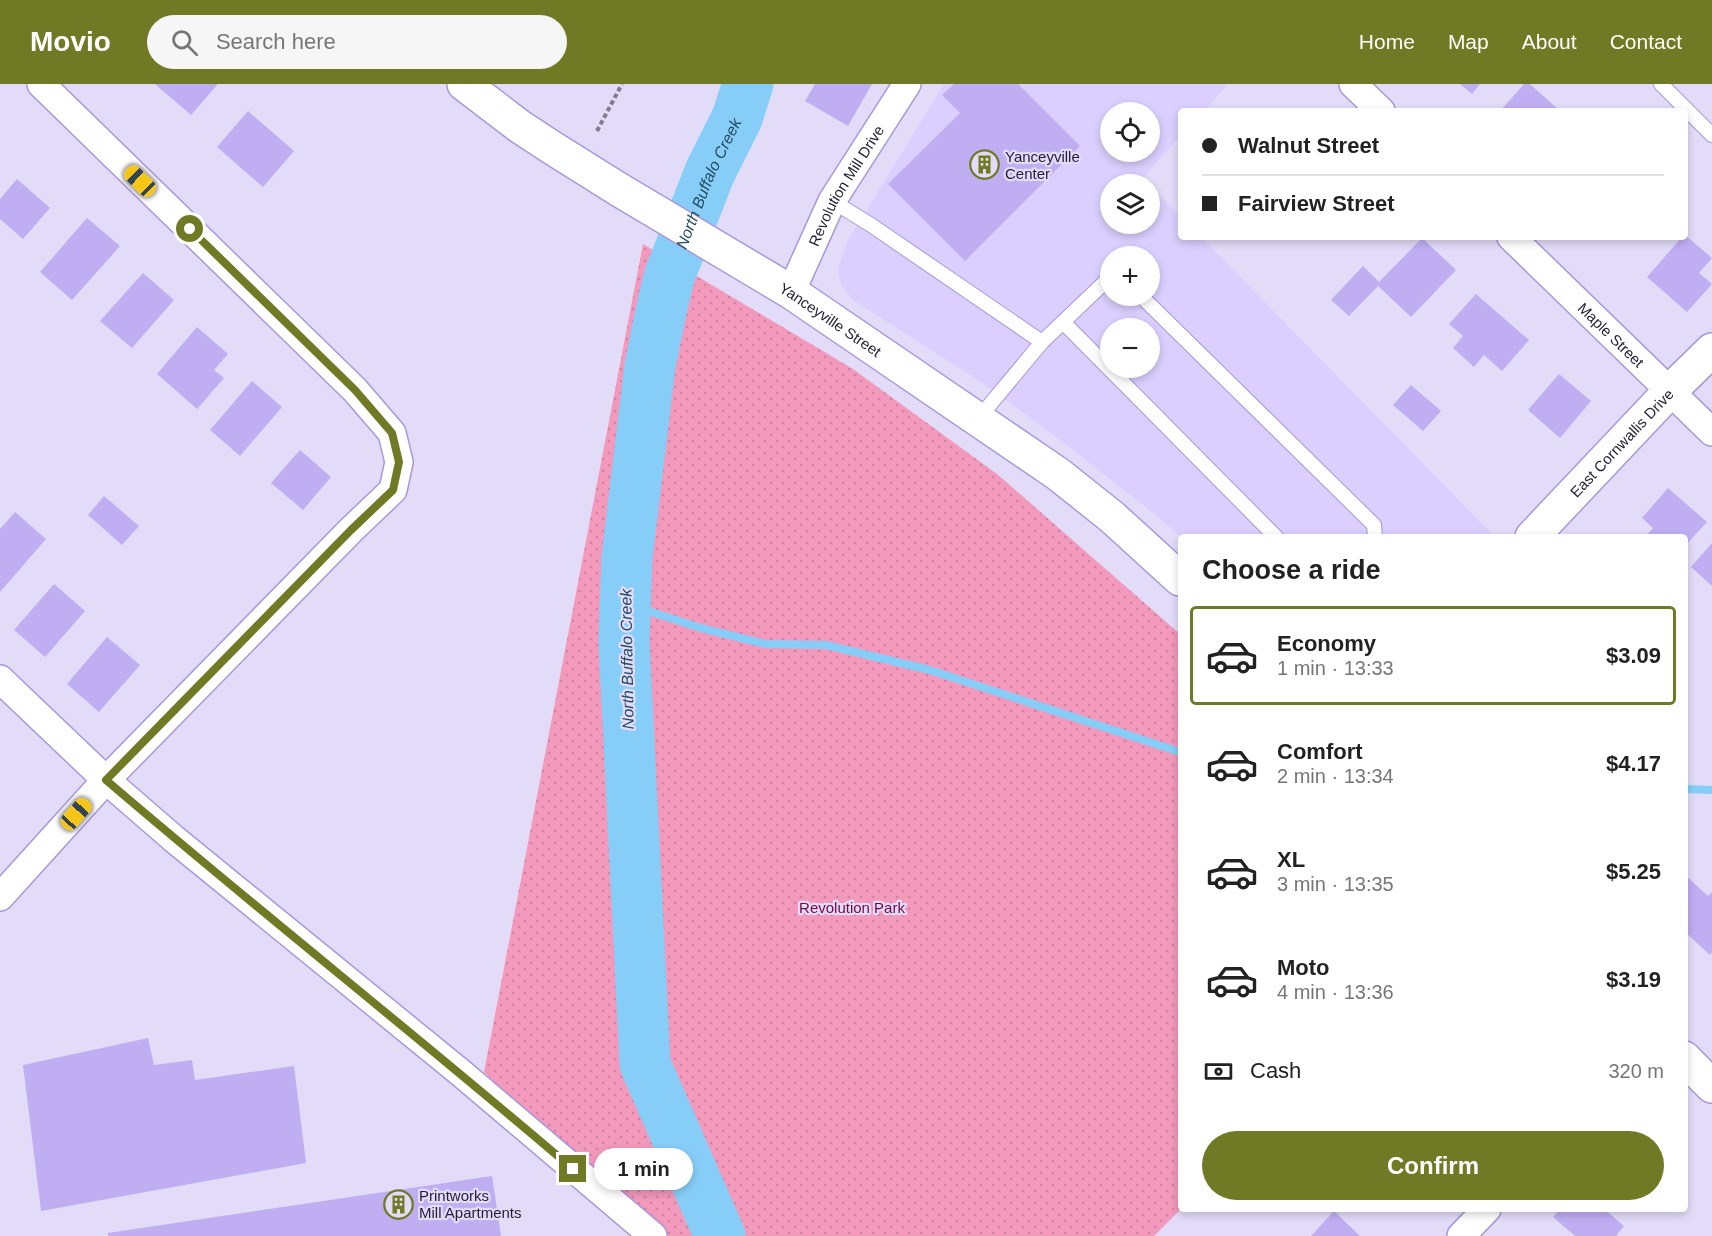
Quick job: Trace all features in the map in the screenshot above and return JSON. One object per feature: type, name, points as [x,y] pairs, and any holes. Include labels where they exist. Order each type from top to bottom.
[{"type":"main road","name":"Yanceyville Street","points":[[464,84],[519,126],[618,189],[791,292],[1058,474],[1112,517],[1178,577]]},
{"type":"main road","name":"East Cornwallis Drive","points":[[1535,534],[1670,391],[1712,350]]},
{"type":"main road","points":[[1688,1062],[1712,1086]]},
{"type":"street","points":[[0,897],[106,780],[393,490],[399,462],[392,433],[355,390],[41,84]]},
{"type":"street","name":"Revolution Mill Drive","points":[[791,292],[832,201],[907,84]]},
{"type":"street","points":[[1353,84],[1378,108]]},
{"type":"street","name":"Maple Street","points":[[1514,240],[1712,432]]},
{"type":"street","points":[[0,678],[106,780],[174,839],[460,1073],[653,1236]]},
{"type":"street","points":[[1461,1236],[1484,1212]]},
{"type":"lane","points":[[1661,84],[1685,108]]},
{"type":"lane","points":[[1688,111],[1712,135]]},
{"type":"lane","points":[[832,201],[871,225],[1042,342]]},
{"type":"lane","points":[[978,419],[1042,342],[1100,287]]},
{"type":"lane","points":[[1151,306],[1374,525],[1375,534]]},
{"type":"lane","points":[[1063,322],[1273,534]]},
{"type":"path","points":[[597,131],[622,84]]},
{"type":"shaded area","points":[[944,84],[1228,84],[1207,108],[1178,108],[1178,138],[1160,159],[1160,102],[1100,102],[1100,162],[1157,162],[1147,174],[1100,174],[1100,234],[1160,234],[1160,195],[1178,214],[1178,240],[1204,240],[1492,534],[1178,534],[1059,439],[984,384],[853,300],[841,285],[838,269],[847,242]]},
{"type":"green space","name":"Revolution Park","points":[[643,244],[853,369],[997,474],[1178,632],[1178,1212],[1154,1236],[654,1236],[484,1072]]},
{"type":"building","points":[[155,84],[218,84],[191,115]]},
{"type":"building","points":[[815,84],[872,84],[848,126],[805,101]]},
{"type":"building","name":"Yanceyville Center","points":[[954,84],[1018,84],[1080,146],[965,261],[888,184],[960,113],[942,95]]},
{"type":"building","points":[[1460,84],[1480,84],[1472,94]]},
{"type":"building","points":[[1524,84],[1530,84],[1557,108],[1503,108]]},
{"type":"building","points":[[248,111],[294,151],[263,187],[217,147]]},
{"type":"building","points":[[17,179],[50,208],[23,239],[0,219],[0,199]]},
{"type":"building","points":[[87,218],[120,246],[72,300],[40,272]]},
{"type":"building","points":[[1688,237],[1712,258],[1699,273],[1712,284],[1687,312],[1647,277],[1679,240],[1688,240]]},
{"type":"building","points":[[1420,240],[1424,240],[1456,270],[1411,317],[1378,286],[1349,316],[1331,300],[1363,266],[1379,282]]},
{"type":"building","points":[[143,273],[174,300],[132,348],[100,321]]},
{"type":"building","points":[[1476,294],[1529,340],[1502,371],[1484,355],[1474,367],[1453,348],[1463,336],[1449,324]]},
{"type":"building","points":[[197,327],[228,354],[214,370],[224,378],[197,409],[157,374]]},
{"type":"building","points":[[1559,374],[1591,401],[1560,438],[1528,410]]},
{"type":"building","points":[[252,381],[282,407],[240,456],[210,430]]},
{"type":"building","points":[[1411,385],[1441,411],[1423,431],[1393,405]]},
{"type":"building","points":[[300,450],[331,477],[303,510],[271,483]]},
{"type":"building","points":[[1668,488],[1707,522],[1688,543],[1688,534],[1648,534],[1653,528],[1642,518]]},
{"type":"building","points":[[104,496],[139,526],[122,545],[88,515]]},
{"type":"building","points":[[15,512],[46,539],[0,592],[0,529]]},
{"type":"building","points":[[1712,543],[1712,586],[1691,567]]},
{"type":"building","points":[[54,584],[85,611],[45,657],[14,630]]},
{"type":"building","points":[[107,637],[140,665],[99,712],[67,684]]},
{"type":"building","points":[[1688,878],[1708,896],[1712,892],[1712,952],[1710,955],[1688,935]]},
{"type":"building","points":[[148,1038],[154,1065],[192,1060],[195,1080],[294,1066],[306,1163],[41,1211],[23,1065]]},
{"type":"building","name":"Printworks Mill Apartments","points":[[492,1176],[501,1236],[108,1236],[108,1233]]},
{"type":"building","points":[[1335,1212],[1360,1236],[1311,1236]]},
{"type":"building","points":[[1557,1212],[1608,1212],[1624,1226],[1616,1236],[1575,1236],[1553,1217]]},
{"type":"waterway","name":"North Buffalo Creek","points":[[720,1236],[645,1064],[624,642],[627,557],[650,366],[660,316],[669,277],[710,172],[737,118],[748,84]]},
{"type":"waterway","points":[[627,604],[701,628],[766,644],[826,645],[930,670],[1178,751]]},
{"type":"waterway","points":[[1688,789],[1712,790]]},
{"type":"place","name":"Yanceyville Center","points":[[984,165]]},
{"type":"place","name":"Printworks Mill Apartments","points":[[398,1204]]},
{"type":"route","points":[[190,229],[355,390],[392,433],[399,462],[393,490],[106,780],[174,839],[460,1073],[573,1169]]}]
